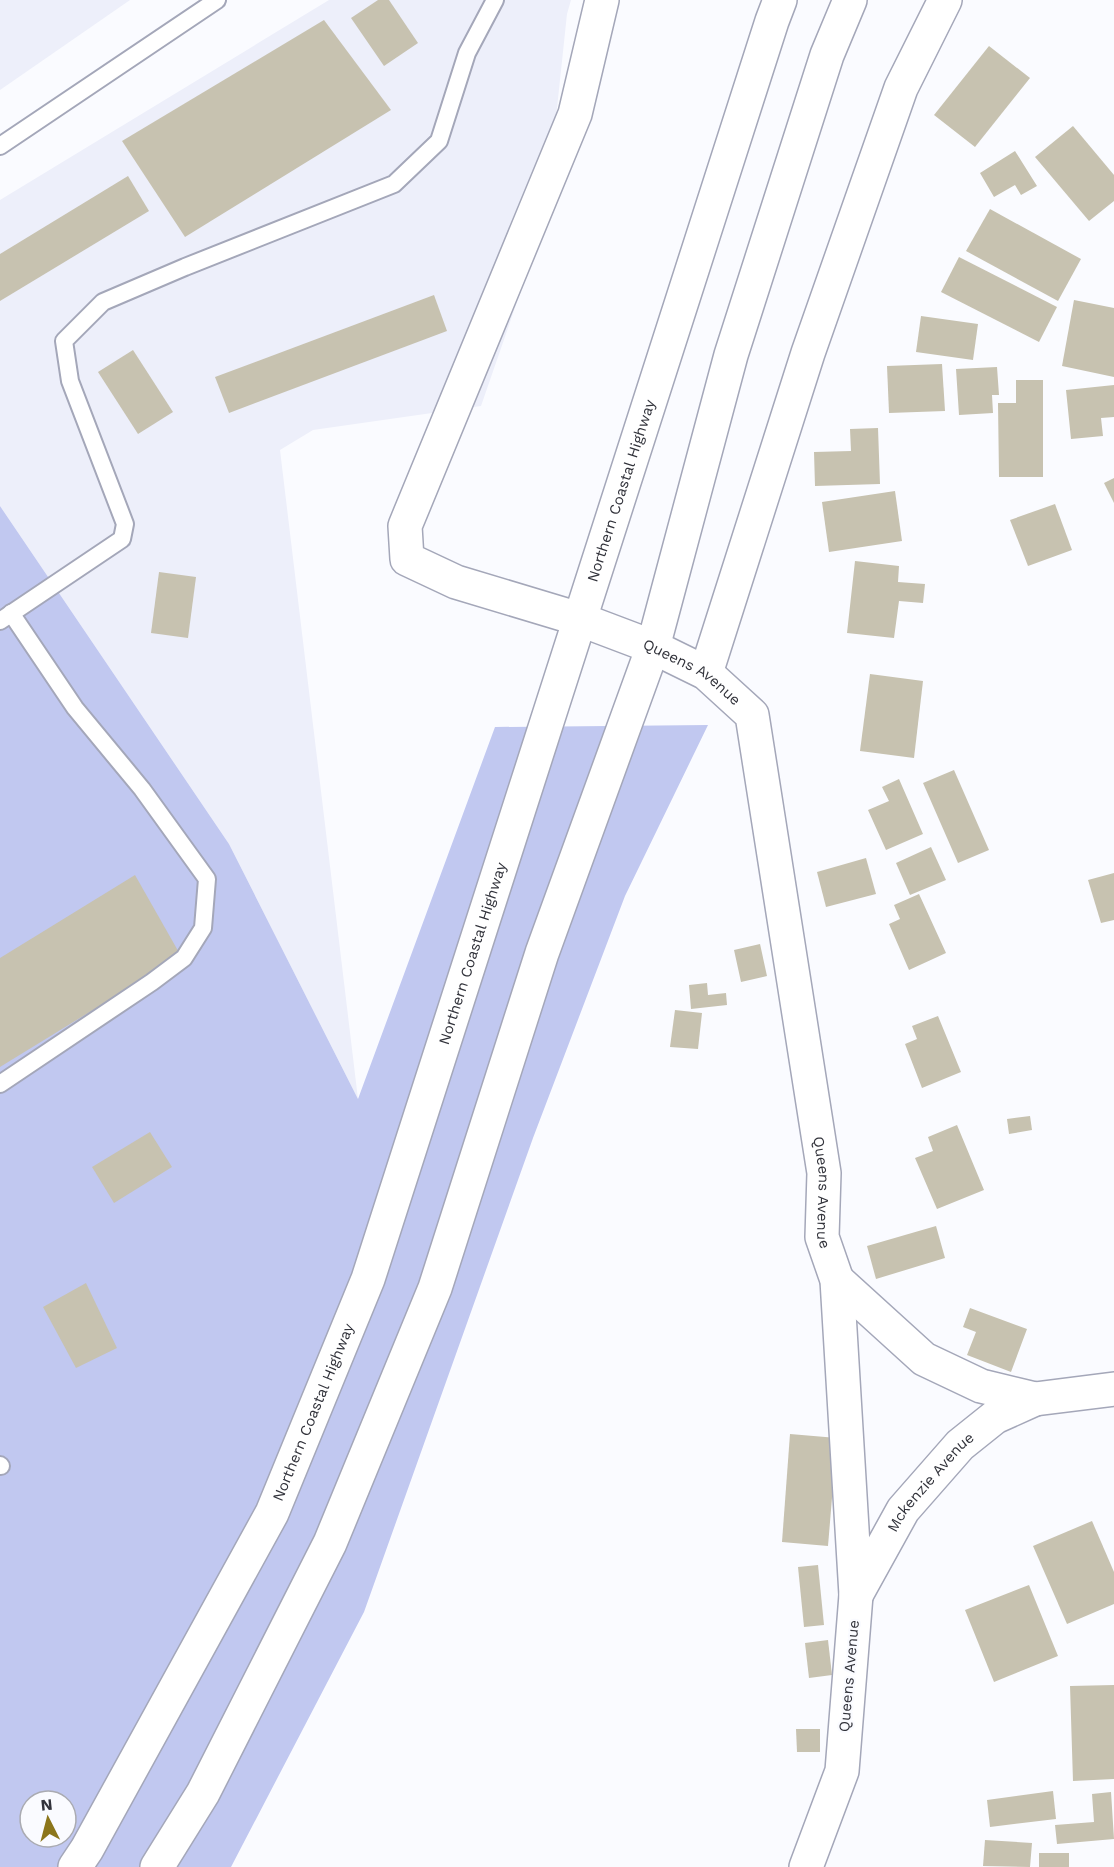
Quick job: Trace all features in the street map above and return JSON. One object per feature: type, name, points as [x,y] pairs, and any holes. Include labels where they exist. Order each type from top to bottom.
[{"type":"main road","name":"Queens Avenue","points":[[602,0],[575,114],[405,526],[406,559],[456,582],[579,620],[653,647],[705,673],[752,715],[824,1173],[822,1237],[837,1280],[856,1595],[842,1771],[806,1867]]},
{"type":"main road","name":"Northern Coastal Highway","points":[[75,1867],[272,1513],[368,1279],[780,0]]},
{"type":"main road","points":[[157,1867],[203,1793],[330,1543],[435,1288],[542,953],[653,647],[731,355],[827,55],[850,0]]},
{"type":"main road","points":[[705,673],[808,353],[901,88],[945,0]]},
{"type":"main road","name":"Mckenzie Avenue","points":[[837,1280],[924,1359],[981,1386],[1035,1399]]},
{"type":"main road","name":"Mckenzie Avenue","points":[[856,1595],[903,1510],[960,1445],[994,1417],[1035,1399],[1114,1389]]},
{"type":"lane","points":[[0,146],[217,0]]},
{"type":"lane","points":[[0,1084],[143,989],[184,958],[203,927],[207,879],[142,789],[75,708],[6,617],[122,539],[125,524],[69,381],[64,341],[104,302],[185,267],[394,184],[439,141],[453,103],[466,52],[495,0]]},
{"type":"shaded area","points":[[0,0],[130,0],[0,90]]},
{"type":"shaded area","points":[[329,0],[571,0],[567,14],[545,221],[481,406],[313,430],[280,450],[358,1099],[229,844],[0,506],[0,200]]},
{"type":"shaded area","points":[[0,506],[229,844],[358,1099],[495,727],[708,725],[625,896],[533,1138],[364,1612],[231,1867],[0,1867]]},
{"type":"building","points":[[378,0],[389,0],[418,43],[384,66],[351,18]]},
{"type":"building","points":[[324,20],[391,110],[185,237],[122,141]]},
{"type":"building","points":[[989,46],[1030,78],[975,147],[934,115]]},
{"type":"building","points":[[1073,126],[1114,175],[1114,201],[1089,221],[1035,157]]},
{"type":"building","points":[[1015,151],[1037,186],[1021,195],[1015,185],[994,197],[980,173]]},
{"type":"building","points":[[128,176],[149,211],[0,301],[0,254]]},
{"type":"building","points":[[990,209],[1081,259],[1058,301],[966,251]]},
{"type":"building","points":[[959,257],[1057,307],[1039,342],[941,292]]},
{"type":"building","points":[[434,295],[447,331],[229,413],[215,377]]},
{"type":"building","points":[[1074,300],[1114,308],[1114,377],[1062,366]]},
{"type":"building","points":[[921,316],[978,324],[973,360],[916,352]]},
{"type":"building","points":[[133,350],[173,412],[138,434],[98,372]]},
{"type":"building","points":[[942,364],[945,411],[889,413],[887,366]]},
{"type":"building","points":[[997,367],[999,395],[992,395],[993,413],[959,415],[956,369]]},
{"type":"building","points":[[1016,380],[1043,380],[1043,477],[999,477],[998,403],[1016,403]]},
{"type":"building","points":[[1114,385],[1114,417],[1101,418],[1103,436],[1071,439],[1066,390]]},
{"type":"building","points":[[878,428],[880,484],[815,486],[814,452],[851,451],[850,429]]},
{"type":"building","points":[[1114,478],[1114,503],[1104,483]]},
{"type":"building","points":[[895,491],[902,541],[829,552],[822,502]]},
{"type":"building","points":[[1055,504],[1072,550],[1028,566],[1010,520]]},
{"type":"building","points":[[855,561],[899,566],[898,582],[925,584],[923,603],[899,601],[894,638],[847,633]]},
{"type":"building","points":[[159,572],[196,577],[188,638],[151,633]]},
{"type":"building","points":[[870,674],[923,681],[914,758],[860,751]]},
{"type":"building","points":[[954,770],[989,850],[958,863],[923,783]]},
{"type":"building","points":[[899,779],[923,834],[886,850],[868,810],[889,801],[882,787]]},
{"type":"building","points":[[931,847],[946,880],[910,895],[896,863]]},
{"type":"building","points":[[866,858],[876,894],[826,907],[817,872]]},
{"type":"building","points":[[1114,873],[1114,920],[1101,923],[1088,880]]},
{"type":"building","points":[[135,875],[181,956],[0,1067],[0,958]]},
{"type":"building","points":[[919,894],[946,953],[909,970],[889,924],[900,919],[894,905]]},
{"type":"building","points":[[760,944],[767,976],[741,982],[734,950]]},
{"type":"building","points":[[707,983],[708,995],[726,993],[727,1005],[691,1009],[689,985]]},
{"type":"building","points":[[675,1010],[702,1013],[698,1049],[670,1047]]},
{"type":"building","points":[[938,1016],[961,1072],[922,1088],[905,1044],[917,1039],[912,1026]]},
{"type":"building","points":[[1030,1116],[1032,1130],[1009,1134],[1007,1119]]},
{"type":"building","points":[[957,1125],[984,1190],[937,1209],[915,1158],[933,1151],[928,1137]]},
{"type":"building","points":[[150,1132],[172,1167],[114,1203],[92,1167]]},
{"type":"building","points":[[936,1226],[945,1258],[876,1279],[867,1246]]},
{"type":"building","points":[[86,1283],[117,1348],[76,1368],[43,1307]]},
{"type":"building","points":[[970,1308],[1027,1329],[1011,1372],[967,1355],[976,1332],[963,1327]]},
{"type":"building","points":[[790,1434],[837,1438],[828,1546],[782,1542]]},
{"type":"building","points":[[1092,1521],[1114,1572],[1114,1604],[1067,1624],[1033,1546]]},
{"type":"building","points":[[818,1565],[824,1625],[804,1627],[798,1567]]},
{"type":"building","points":[[1029,1585],[1058,1656],[994,1682],[965,1610]]},
{"type":"building","points":[[828,1640],[832,1675],[809,1678],[805,1643]]},
{"type":"building","points":[[1114,1685],[1114,1779],[1073,1781],[1070,1686]]},
{"type":"building","points":[[796,1729],[820,1729],[820,1752],[797,1752]]},
{"type":"building","points":[[1053,1791],[1056,1819],[990,1827],[987,1800]]},
{"type":"building","points":[[1111,1792],[1114,1839],[1057,1844],[1055,1825],[1094,1822],[1092,1794]]},
{"type":"building","points":[[985,1840],[1032,1843],[1030,1867],[983,1866]]},
{"type":"building","points":[[1039,1853],[1069,1853],[1069,1867],[1039,1867]]}]
